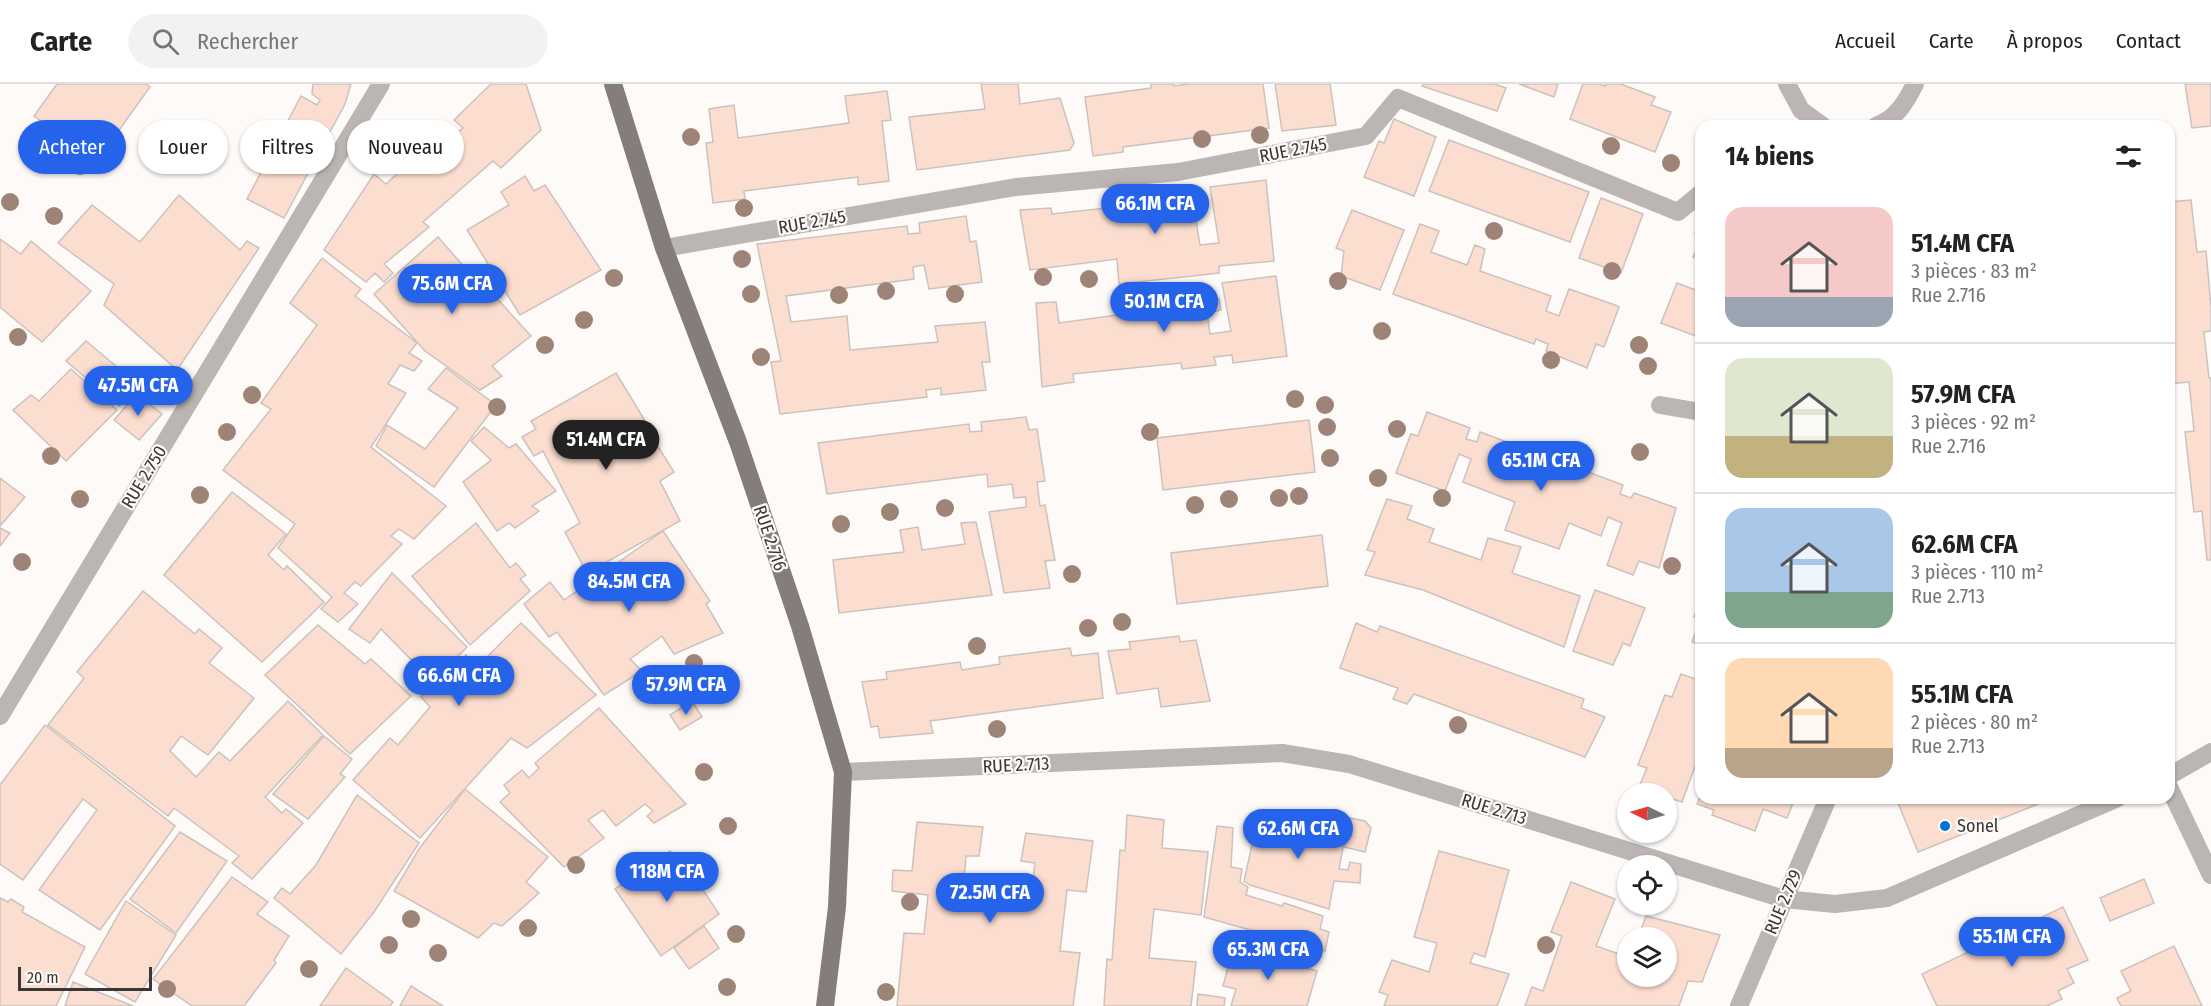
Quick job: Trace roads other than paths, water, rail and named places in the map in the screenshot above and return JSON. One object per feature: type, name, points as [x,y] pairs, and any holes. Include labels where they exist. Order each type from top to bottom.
[{"type":"main road","name":"RUE 2.716","points":[[613,84],[664,248],[738,442],[800,626],[843,772],[837,907],[825,1006]]},
{"type":"street","name":"RUE 2.750","points":[[0,716],[381,84]]},
{"type":"street","points":[[1888,120],[1903,106],[1915,84]]},
{"type":"street","points":[[1785,86],[1801,110],[1814,120]]},
{"type":"street","name":"RUE 2.745","points":[[664,248],[1016,187],[1178,172],[1366,136],[1398,98],[1678,212],[1695,198]]},
{"type":"street","points":[[1903,106],[1906,120]]},
{"type":"street","points":[[1660,405],[1695,411]]},
{"type":"street","points":[[2175,773],[2211,752]]},
{"type":"street","name":"RUE 2.713","points":[[843,772],[1282,753],[1348,764],[1784,899],[1835,904],[1887,898],[2104,804]]},
{"type":"street","points":[[2175,800],[2211,875]]},
{"type":"street","name":"RUE 2.729","points":[[1739,1006],[1825,804]]},
{"type":"place","name":"Sonel","points":[[1945,826]]}]
